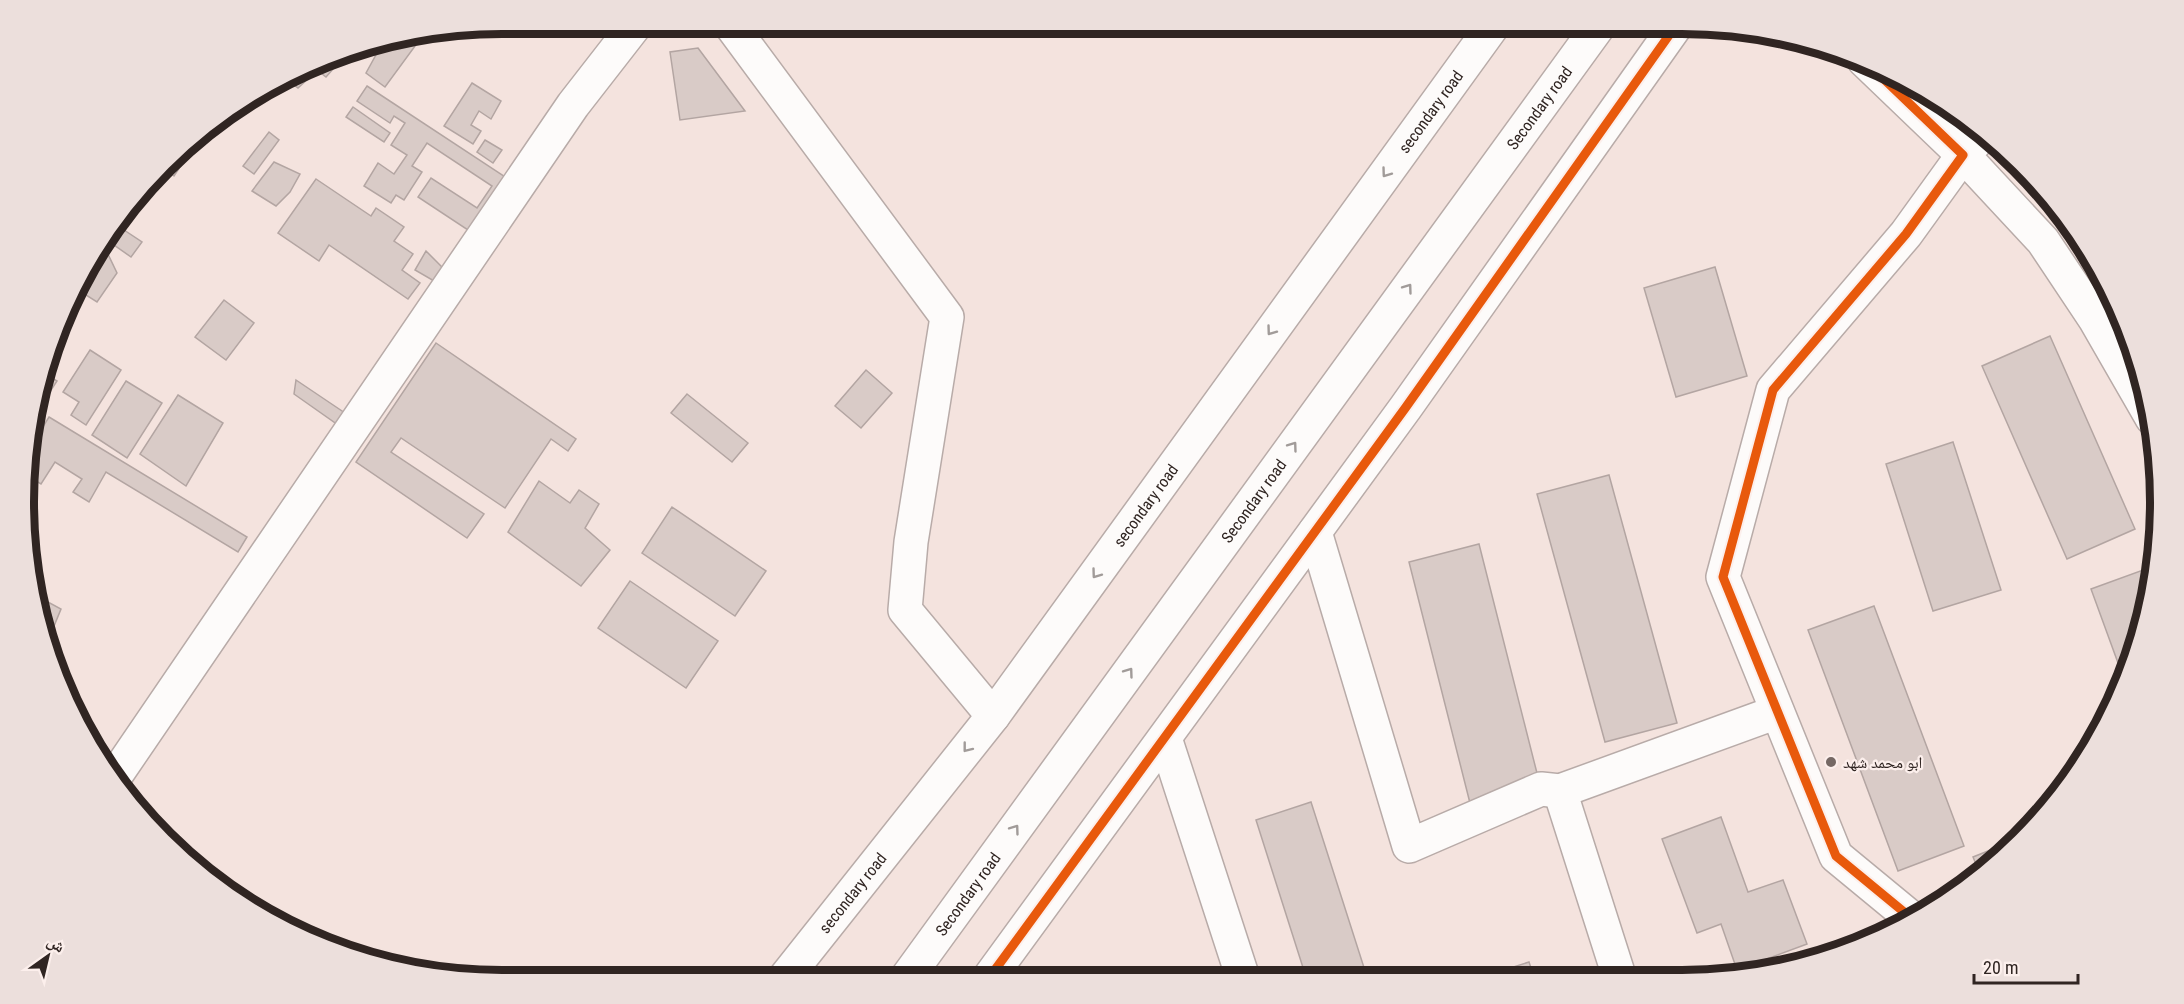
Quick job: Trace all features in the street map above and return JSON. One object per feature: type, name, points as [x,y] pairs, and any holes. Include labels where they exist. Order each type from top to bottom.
[{"type":"street","points":[[119,770],[573,105],[628,34]]},
{"type":"street","points":[[737,34],[947,317],[911,542],[904,610],[993,716]]},
{"type":"street","name":"secondary road","points":[[791,970],[993,716],[1487,34]]},
{"type":"street","name":"Secondary road","points":[[913,970],[1593,34]]},
{"type":"street","points":[[995,970],[1315,532],[1670,34]]},
{"type":"street","points":[[1904,91],[1973,144],[2096,319],[2136,390]]},
{"type":"street","points":[[1905,912],[1836,856],[1723,577],[1773,390],[1906,234],[1973,144]]},
{"type":"street","points":[[1315,532],[1409,846],[1541,789],[1560,791],[1777,712]]},
{"type":"street","points":[[1165,738],[1240,970]]},
{"type":"street","points":[[1560,791],[1617,970]]},
{"type":"building","points":[[418,42],[385,87],[366,73],[378,51]]},
{"type":"building","points":[[698,48],[745,111],[680,120],[670,52]]},
{"type":"building","points":[[337,65],[326,77],[319,72]]},
{"type":"building","points":[[312,75],[298,88],[293,84]]},
{"type":"building","points":[[472,83],[501,101],[491,119],[479,111],[471,125],[481,131],[473,144],[444,126]]},
{"type":"building","points":[[367,86],[513,182],[477,236],[418,197],[431,178],[477,208],[492,186],[427,143],[412,166],[422,172],[404,200],[396,195],[391,203],[364,186],[378,163],[394,174],[407,155],[391,145],[405,123],[394,116],[390,123],[357,101]]},
{"type":"building","points":[[353,107],[390,133],[384,142],[346,117]]},
{"type":"building","points":[[269,132],[279,140],[254,174],[243,166]]},
{"type":"building","points":[[485,140],[502,150],[493,163],[477,152]]},
{"type":"building","points":[[187,157],[174,176],[170,173]]},
{"type":"building","points":[[274,162],[300,174],[290,192],[276,206],[252,191]]},
{"type":"building","points":[[316,179],[371,216],[376,208],[404,227],[394,241],[413,254],[402,270],[420,283],[408,299],[329,245],[319,261],[278,233]]},
{"type":"building","points":[[122,229],[142,242],[131,257],[112,244]]},
{"type":"building","points":[[426,251],[443,268],[434,281],[415,270]]},
{"type":"building","points":[[107,252],[117,273],[97,302],[84,294]]},
{"type":"building","points":[[1715,267],[1747,376],[1676,397],[1644,288]]},
{"type":"building","points":[[224,300],[254,323],[226,360],[195,337]]},
{"type":"building","points":[[2050,336],[2135,529],[2067,559],[1982,366]]},
{"type":"building","points":[[436,343],[576,439],[568,451],[551,439],[505,508],[401,438],[391,452],[484,514],[467,538],[356,462]]},
{"type":"building","points":[[90,350],[121,370],[86,425],[71,415],[79,402],[63,392]]},
{"type":"building","points":[[866,370],[892,393],[861,428],[835,406]]},
{"type":"building","points":[[51,377],[57,381],[46,398]]},
{"type":"building","points":[[296,380],[345,413],[341,427],[294,394]]},
{"type":"building","points":[[126,381],[162,403],[127,458],[92,435]]},
{"type":"building","points":[[687,394],[748,443],[732,462],[671,413]]},
{"type":"building","points":[[178,395],[223,423],[186,486],[140,454]]},
{"type":"building","points":[[49,417],[247,537],[238,552],[106,472],[89,502],[73,492],[82,479],[55,462],[41,484],[35,481],[39,432]]},
{"type":"building","points":[[1953,442],[2001,590],[1933,611],[1886,464]]},
{"type":"building","points":[[1609,475],[1677,723],[1605,742],[1537,494]]},
{"type":"building","points":[[539,481],[570,503],[579,490],[599,504],[585,528],[610,550],[581,586],[508,532]]},
{"type":"building","points":[[672,507],[766,571],[735,616],[642,553]]},
{"type":"building","points":[[1479,544],[1541,789],[1471,807],[1409,562]]},
{"type":"building","points":[[2145,569],[2134,623],[2119,667],[2091,589]]},
{"type":"building","points":[[630,581],[718,641],[686,688],[598,628]]},
{"type":"building","points":[[45,600],[61,609],[52,630]]},
{"type":"building","points":[[1874,606],[1964,846],[1898,871],[1808,630]]},
{"type":"building","points":[[1311,802],[1365,970],[1304,970],[1256,820]]},
{"type":"building","points":[[1721,817],[1748,892],[1783,880],[1807,944],[1752,965],[1736,966],[1721,924],[1697,933],[1662,839]]},
{"type":"building","points":[[1996,848],[1976,865],[1973,857]]},
{"type":"building","points":[[1529,962],[1532,970],[1504,970]]},
{"type":"cycle path","points":[[995,970],[1406,407],[1670,34]]},
{"type":"cycle path","points":[[1887,82],[1963,155],[1906,234],[1773,390],[1723,577],[1836,856],[1905,913]]},
{"type":"place","name":"ابو محمد شهد","points":[[1831,762]]}]
